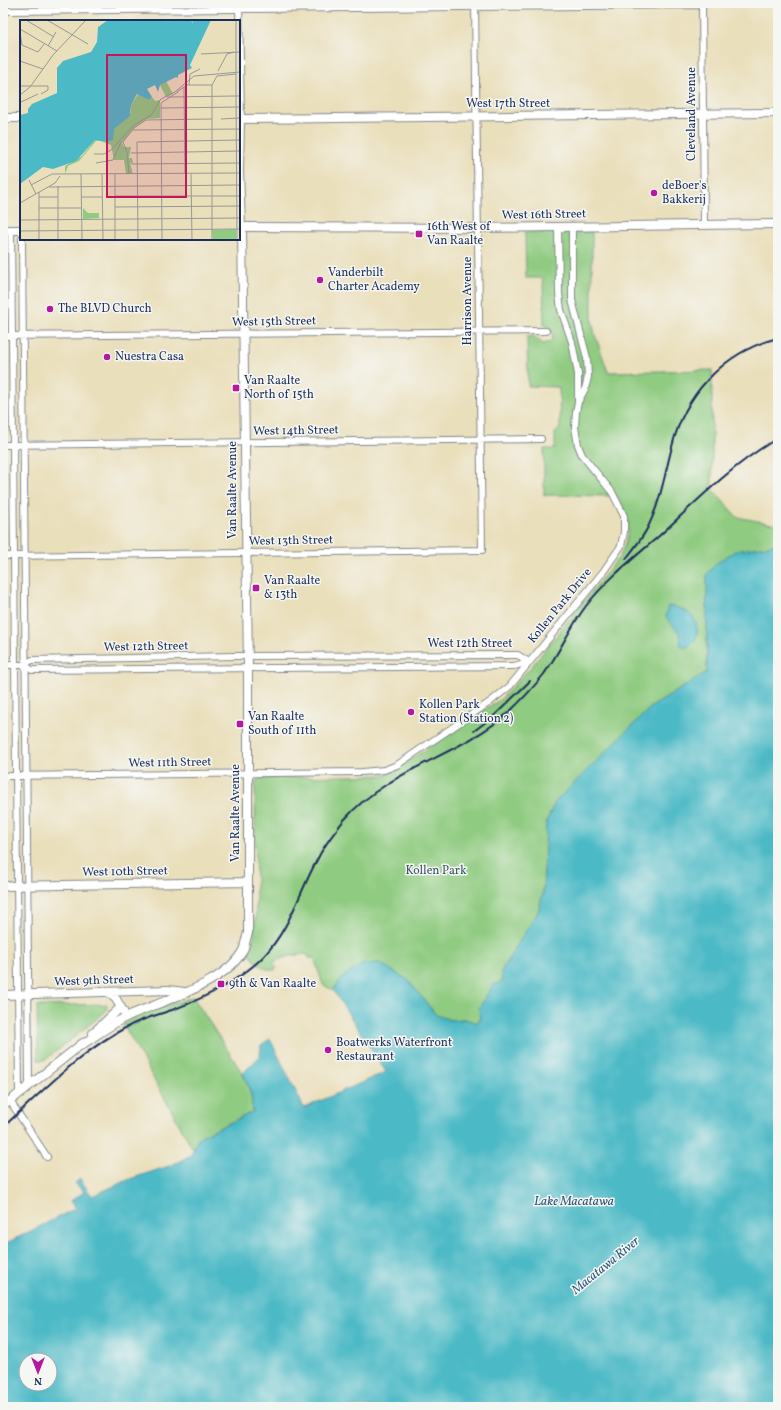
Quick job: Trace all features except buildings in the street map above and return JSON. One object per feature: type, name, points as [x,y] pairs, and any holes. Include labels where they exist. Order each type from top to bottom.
[{"type":"street","points":[[3,11],[239,6],[702,4]]},
{"type":"street","name":"Cleveland Avenue","points":[[702,4],[704,225]]},
{"type":"street","name":"Harrison Avenue","points":[[475,5],[482,550]]},
{"type":"street","name":"Van Raalte Avenue","points":[[239,6],[239,20]]},
{"type":"street","name":"West 17th Street","points":[[240,119],[778,113]]},
{"type":"street","points":[[3,118],[20,118]]},
{"type":"street","name":"Van Raalte Avenue","points":[[185,992],[211,980],[227,969],[243,949],[248,933],[248,656],[240,119]]},
{"type":"street","name":"West 16th Street","points":[[241,227],[478,228],[778,224]]},
{"type":"street","name":"Kollen Park Drive","points":[[384,770],[397,765],[490,702],[510,686],[603,572],[621,546],[624,532],[624,516],[612,492],[592,469],[582,455],[578,445],[575,427],[578,402],[577,366],[572,342],[561,310],[558,226]]},
{"type":"street","name":"Kollen Park Drive","points":[[572,226],[572,300],[583,337],[588,370],[585,389],[578,402]]},
{"type":"street","points":[[19,1094],[12,336],[7,230],[20,230]]},
{"type":"street","points":[[22,240],[23,556],[29,1086]]},
{"type":"street","name":"West 15th Street","points":[[3,336],[546,330]]},
{"type":"street","name":"West 14th Street","points":[[3,445],[541,439]]},
{"type":"street","name":"West 13th Street","points":[[3,556],[482,550]]},
{"type":"street","name":"West 12th Street","points":[[3,665],[24,665],[32,660],[248,656],[518,655],[529,662]]},
{"type":"street","name":"West 12th Street","points":[[24,665],[32,670],[449,665],[514,666],[529,662]]},
{"type":"street","name":"West 11th Street","points":[[3,776],[362,772],[384,770]]},
{"type":"street","name":"West 10th Street","points":[[3,886],[248,882]]},
{"type":"street","name":"West 9th Street","points":[[3,995],[109,993],[168,990],[185,992]]},
{"type":"street","points":[[80,1046],[128,1016],[185,992]]},
{"type":"street","points":[[109,993],[116,999],[120,1008],[128,1016]]},
{"type":"street","points":[[47,1157],[6,1103],[80,1046],[120,1008]]},
{"type":"green space","name":"Kollen Park","points":[[525,232],[592,232],[592,320],[595,335],[608,372],[712,370],[712,489],[737,517],[778,525],[778,544],[707,574],[707,672],[651,708],[546,829],[543,894],[538,912],[501,971],[502,982],[477,1023],[465,1019],[451,1020],[436,1015],[408,980],[379,963],[346,974],[333,990],[323,985],[314,958],[309,958],[307,954],[289,956],[273,963],[277,967],[275,970],[263,967],[254,959],[249,952],[253,940],[256,917],[255,784],[257,780],[262,778],[387,775],[501,699],[532,666],[620,556],[628,532],[628,525],[625,511],[616,496],[544,495],[544,449],[555,449],[555,433],[560,428],[559,387],[528,386],[527,336],[535,337],[543,344],[551,342],[553,336],[551,329],[544,325],[543,278],[526,278]]},
{"type":"green space","points":[[193,997],[243,1074],[251,1094],[253,1112],[199,1137],[193,1149],[123,1024],[140,1014]]},
{"type":"green space","points":[[106,1004],[108,1009],[102,1015],[45,1060],[38,1060],[37,1006]]},
{"type":"water","name":"Lake Macatawa","points":[[778,544],[778,1407],[3,1407],[3,1245],[76,1208],[71,1201],[84,1192],[75,1183],[80,1179],[92,1196],[130,1179],[172,1165],[191,1155],[199,1137],[253,1112],[251,1094],[243,1073],[260,1056],[261,1045],[270,1039],[304,1108],[386,1072],[333,990],[346,974],[363,964],[379,963],[408,980],[436,1015],[450,1020],[465,1019],[477,1023],[480,1019],[479,1008],[493,985],[502,982],[501,971],[538,912],[543,894],[546,823],[555,802],[650,708],[707,672],[707,574],[718,562],[735,551]]},
{"type":"water","points":[[668,606],[686,611],[694,619],[697,629],[696,638],[690,646],[686,648],[681,646],[680,634],[666,617]]},
{"type":"railway","points":[[626,559],[643,536],[653,516],[675,436],[682,418],[701,387],[728,362],[743,352],[778,338]]},
{"type":"railway","points":[[3,1127],[62,1073],[94,1047],[111,1036],[149,1017],[172,1010],[209,995],[232,982],[253,966],[263,957],[280,935],[320,855],[329,839],[344,820],[381,788],[402,775],[468,741],[489,728],[508,713],[544,674],[580,614],[594,596],[621,569],[659,536],[701,496],[746,459],[778,438]]},
{"type":"railway","points":[[474,731],[495,715],[530,681]]},
{"type":"place","name":"deBoer's Bakkerij","points":[[654,193]]},
{"type":"place","name":"16th West of Van Raalte","points":[[419,234]]},
{"type":"place","name":"Vanderbilt Charter Academy","points":[[320,280]]},
{"type":"place","name":"The BLVD Church","points":[[50,309]]},
{"type":"place","name":"Nuestra Casa","points":[[107,357]]},
{"type":"place","name":"Van Raalte North of 15th","points":[[236,388]]},
{"type":"place","name":"Van Raalte & 13th","points":[[256,588]]},
{"type":"place","name":"Kollen Park Station (Station 2)","points":[[411,712]]},
{"type":"place","name":"Van Raalte South of 11th","points":[[240,724]]},
{"type":"place","name":"9th & Van Raalte","points":[[221,984]]},
{"type":"place","name":"Boatwerks Waterfront Restaurant","points":[[328,1050]]},
{"type":"water label","name":"Macatawa River","points":[[606,1266]]}]
